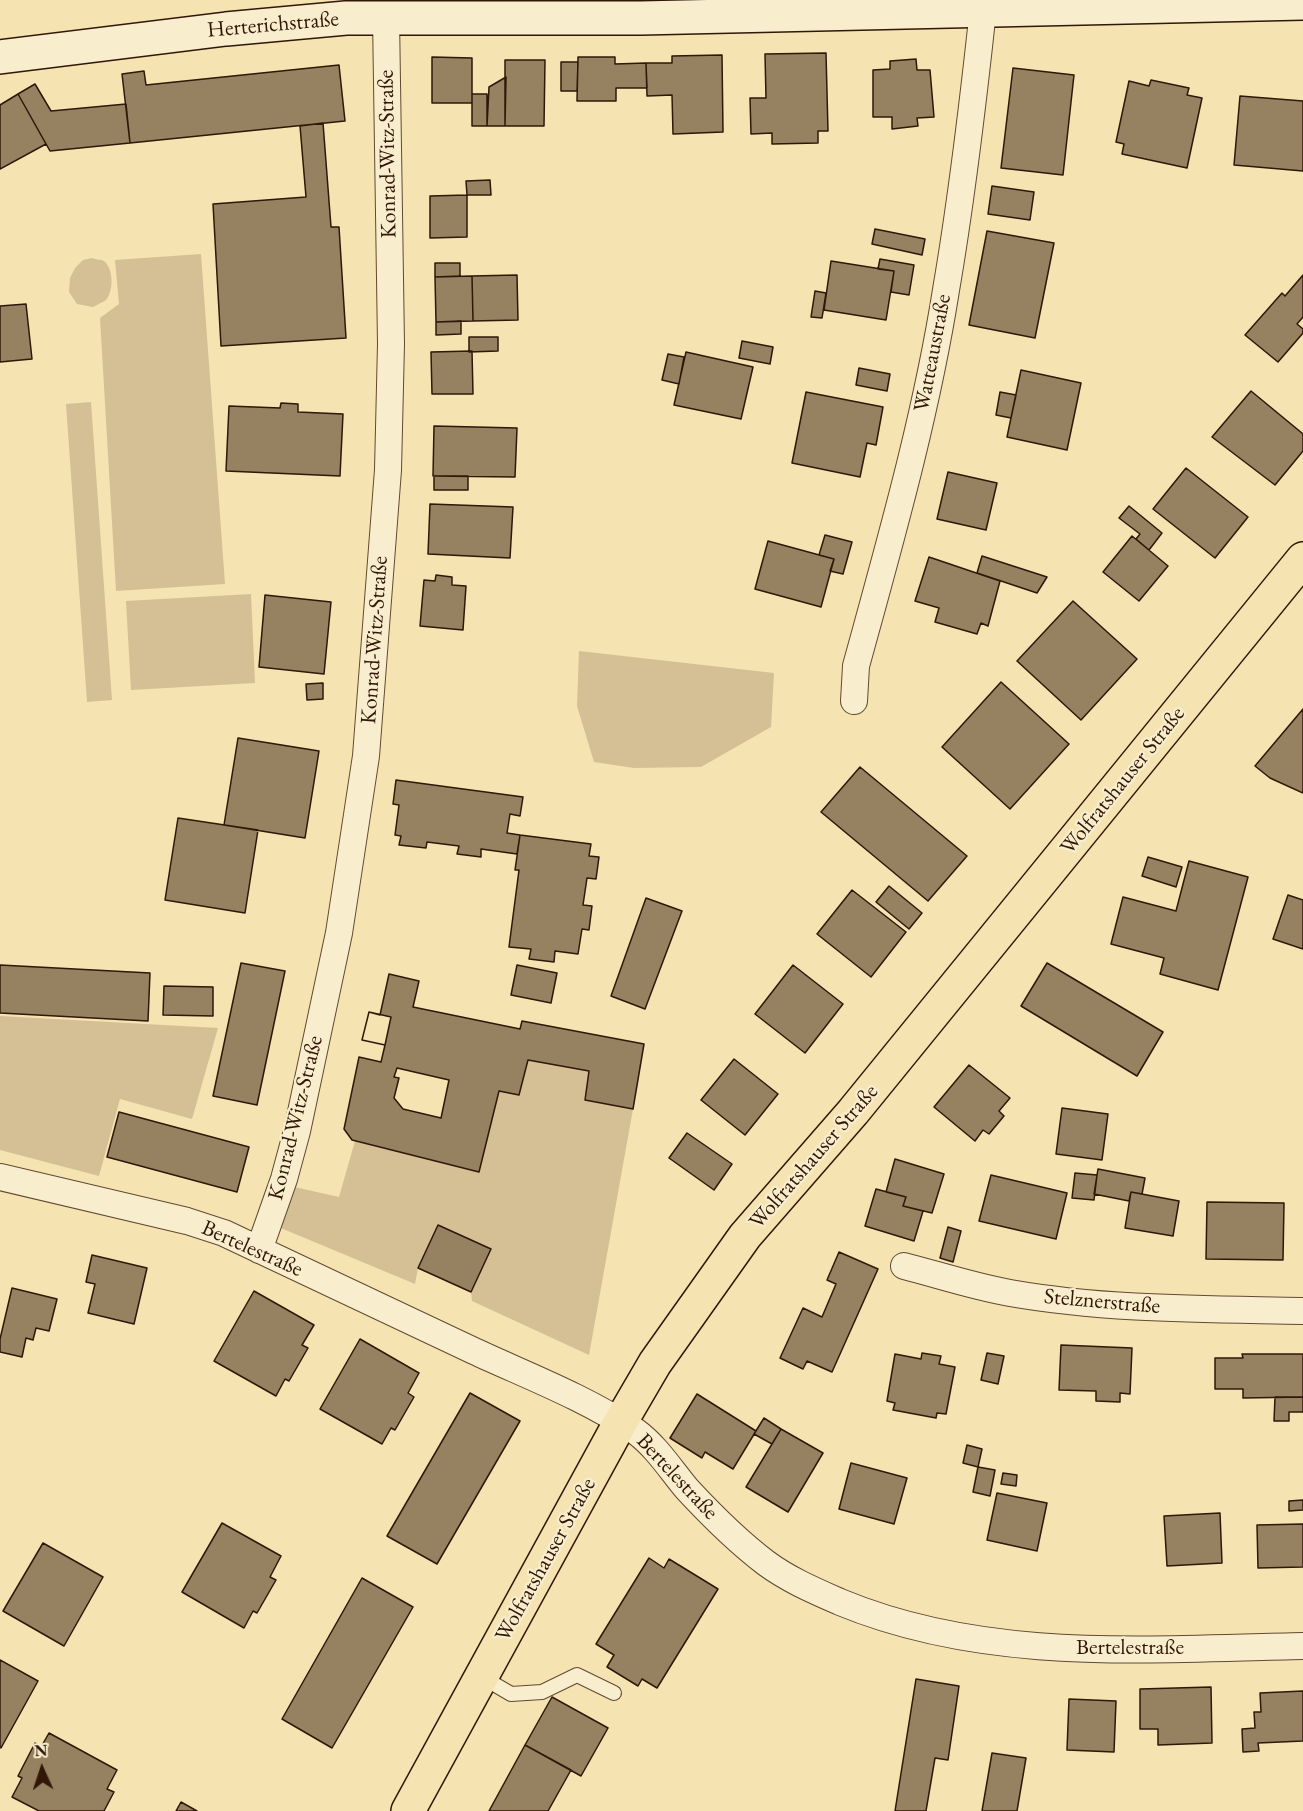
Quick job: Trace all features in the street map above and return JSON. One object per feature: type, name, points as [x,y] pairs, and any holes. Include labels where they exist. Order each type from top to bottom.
[{"type":"main road","name":"Herterichstraße","points":[[0,57],[277,23],[386,17],[641,18],[983,5],[1303,3]]},
{"type":"main road","name":"Wolfratshauser Straße","points":[[408,1811],[655,1363],[745,1236],[868,1095],[1303,559]]},
{"type":"street","name":"Watteaustraße","points":[[854,701],[856,666],[923,408],[946,291],[972,114],[983,5]]},
{"type":"street","name":"Konrad-Witz-Straße","points":[[259,1250],[284,1179],[299,1121],[339,933],[366,756],[387,470],[391,344],[386,17]]},
{"type":"street","name":"Bertelestraße","points":[[0,1177],[187,1221],[224,1233],[583,1401],[643,1438],[731,1534],[769,1565],[808,1588],[882,1617],[953,1636],[1072,1649],[1303,1646]]},
{"type":"street","name":"Stelznerstraße","points":[[904,1266],[1009,1293],[1086,1303],[1195,1309],[1303,1311]]},
{"type":"lane","points":[[482,1677],[511,1694],[542,1692],[577,1675],[614,1693]]},
{"type":"shaded area","points":[[201,254],[225,584],[116,591],[100,318],[119,304],[115,260]]},
{"type":"shaded area","points":[[92,258],[106,263],[112,279],[109,296],[93,307],[77,304],[69,292],[70,278],[75,268],[83,260]]},
{"type":"shaded area","points":[[91,402],[112,700],[87,702],[66,404]]},
{"type":"shaded area","points":[[251,594],[255,683],[131,690],[126,601]]},
{"type":"shaded area","points":[[579,651],[774,673],[771,727],[701,767],[634,768],[594,762],[577,706]]},
{"type":"shaded area","points":[[0,1016],[218,1028],[192,1119],[120,1099],[99,1176],[0,1150]]},
{"type":"shaded area","points":[[528,1060],[589,1071],[585,1100],[633,1109],[589,1355],[472,1301],[471,1292],[490,1249],[438,1225],[418,1268],[415,1284],[276,1226],[290,1186],[339,1197],[355,1141],[479,1171],[499,1091],[519,1095]]},
{"type":"building","points":[[826,53],[828,131],[818,131],[818,143],[772,144],[772,133],[751,134],[750,98],[766,98],[765,54]]},
{"type":"building","points":[[722,55],[723,132],[673,134],[672,95],[647,96],[646,63],[672,63],[672,56]]},
{"type":"building","points":[[432,57],[472,58],[472,103],[432,103]]},
{"type":"building","points":[[578,57],[615,57],[615,64],[646,63],[647,88],[616,88],[616,101],[577,101]]},
{"type":"building","points":[[916,59],[917,70],[930,70],[934,117],[917,118],[918,126],[892,129],[892,117],[873,117],[873,70],[890,69],[890,61]]},
{"type":"building","points":[[505,60],[545,60],[544,126],[505,126]]},
{"type":"building","points":[[561,62],[578,62],[577,91],[561,91]]},
{"type":"building","points":[[339,65],[345,121],[130,143],[122,74],[144,71],[146,85]]},
{"type":"building","points":[[1013,68],[1074,75],[1063,175],[1001,168]]},
{"type":"building","points":[[506,77],[505,126],[487,126],[489,87]]},
{"type":"building","points":[[1151,80],[1189,88],[1187,95],[1202,98],[1187,168],[1122,154],[1124,144],[1116,142],[1129,81],[1149,86]]},
{"type":"building","points":[[35,84],[51,111],[126,104],[130,143],[50,151],[18,94]]},
{"type":"building","points":[[18,94],[46,144],[0,169],[0,105]]},
{"type":"building","points":[[472,94],[487,94],[487,126],[472,126]]},
{"type":"building","points":[[1240,96],[1303,101],[1303,171],[1234,165]]},
{"type":"building","points":[[323,123],[331,227],[339,227],[346,338],[221,346],[213,204],[306,197],[300,126]]},
{"type":"building","points":[[490,180],[491,195],[467,195],[466,181]]},
{"type":"building","points":[[992,186],[1034,192],[1030,220],[988,214]]},
{"type":"building","points":[[467,195],[467,237],[430,238],[430,196]]},
{"type":"building","points":[[875,229],[925,239],[922,255],[872,244]]},
{"type":"building","points":[[987,231],[1054,243],[1035,338],[969,325]]},
{"type":"building","points":[[880,259],[914,265],[909,295],[891,292],[894,271],[878,269]]},
{"type":"building","points":[[831,261],[894,271],[886,320],[824,310]]},
{"type":"building","points":[[435,263],[460,263],[460,276],[435,277]]},
{"type":"building","points":[[517,275],[518,320],[473,321],[472,276]]},
{"type":"building","points":[[1303,275],[1303,317],[1297,324],[1303,329],[1303,333],[1278,362],[1245,335],[1282,293],[1285,296]]},
{"type":"building","points":[[472,276],[473,321],[436,322],[435,277]]},
{"type":"building","points":[[815,291],[826,293],[822,318],[811,317]]},
{"type":"building","points":[[26,304],[32,359],[0,362],[0,306]]},
{"type":"building","points":[[461,321],[461,334],[436,335],[436,322]]},
{"type":"building","points":[[469,337],[498,337],[498,351],[469,352]]},
{"type":"building","points":[[742,341],[773,347],[770,364],[739,358]]},
{"type":"building","points":[[472,351],[473,394],[432,394],[431,352]]},
{"type":"building","points":[[686,352],[753,367],[741,419],[674,405]]},
{"type":"building","points":[[668,354],[684,357],[679,384],[662,380]]},
{"type":"building","points":[[859,368],[890,374],[887,391],[856,385]]},
{"type":"building","points":[[1021,370],[1081,383],[1067,450],[1007,437]]},
{"type":"building","points":[[1251,391],[1303,434],[1303,451],[1275,485],[1212,437]]},
{"type":"building","points":[[806,392],[883,407],[876,445],[867,443],[860,477],[792,463]]},
{"type":"building","points":[[1000,392],[1016,395],[1011,418],[996,415]]},
{"type":"building","points":[[281,403],[298,404],[298,412],[343,414],[340,476],[226,471],[229,406],[280,408]]},
{"type":"building","points":[[434,426],[517,428],[515,477],[433,476]]},
{"type":"building","points":[[1186,468],[1248,517],[1215,558],[1153,509]]},
{"type":"building","points":[[948,472],[997,483],[986,530],[937,519]]},
{"type":"building","points":[[434,476],[468,476],[468,490],[434,490]]},
{"type":"building","points":[[430,504],[513,507],[510,558],[428,554]]},
{"type":"building","points":[[1129,506],[1162,533],[1149,550],[1136,539],[1140,534],[1119,518]]},
{"type":"building","points":[[825,535],[852,542],[843,574],[830,571],[834,559],[819,555]]},
{"type":"building","points":[[1132,536],[1168,566],[1139,601],[1103,572]]},
{"type":"building","points":[[768,541],[834,559],[821,607],[755,589]]},
{"type":"building","points":[[982,556],[1047,577],[1037,593],[977,573]]},
{"type":"building","points":[[929,557],[1000,581],[988,626],[981,623],[977,634],[935,622],[939,608],[915,601]]},
{"type":"building","points":[[436,575],[452,577],[452,585],[466,586],[463,630],[420,626],[424,580],[435,581]]},
{"type":"building","points":[[265,595],[331,602],[324,674],[259,667]]},
{"type":"building","points":[[1073,601],[1137,659],[1081,720],[1017,661]]},
{"type":"building","points":[[1001,682],[1069,744],[1010,809],[942,747]]},
{"type":"building","points":[[323,683],[323,699],[307,700],[306,684]]},
{"type":"building","points":[[1303,709],[1303,793],[1270,778],[1255,766]]},
{"type":"building","points":[[238,738],[319,751],[305,838],[224,825]]},
{"type":"building","points":[[860,767],[967,856],[928,901],[821,812]]},
{"type":"building","points":[[396,780],[523,797],[520,816],[510,814],[507,833],[520,835],[517,854],[481,849],[481,857],[457,854],[459,846],[427,842],[426,848],[399,845],[401,836],[395,835],[399,805],[393,804]]},
{"type":"building","points":[[178,818],[258,830],[245,913],[165,900]]},
{"type":"building","points":[[520,835],[591,844],[589,856],[599,857],[596,879],[587,878],[583,905],[592,906],[589,930],[582,929],[578,954],[555,951],[554,962],[529,959],[531,949],[509,947],[519,870],[515,870]]},
{"type":"building","points":[[1148,857],[1182,867],[1176,887],[1142,876]]},
{"type":"building","points":[[1189,861],[1248,877],[1218,990],[1160,974],[1164,958],[1111,944],[1123,897],[1176,911]]},
{"type":"building","points":[[889,886],[922,913],[909,929],[876,902]]},
{"type":"building","points":[[852,890],[906,932],[871,977],[817,934]]},
{"type":"building","points":[[1288,895],[1303,900],[1303,949],[1273,939]]},
{"type":"building","points":[[646,898],[682,911],[645,1009],[611,996]]},
{"type":"building","points":[[241,963],[285,971],[257,1105],[213,1096]]},
{"type":"building","points":[[1047,963],[1163,1032],[1137,1076],[1021,1006]]},
{"type":"building","points":[[0,965],[150,973],[148,1021],[0,1013]]},
{"type":"building","points":[[517,965],[557,973],[551,1003],[511,995]]},
{"type":"building","points":[[793,965],[843,1004],[805,1053],[755,1014]]},
{"type":"building","points":[[389,974],[419,981],[413,1007],[520,1029],[522,1021],[644,1044],[633,1109],[585,1100],[589,1071],[528,1060],[519,1095],[499,1091],[479,1172],[352,1140],[344,1129],[359,1057],[381,1062],[385,1045],[362,1040],[369,1012],[380,1015]],"holes":[[[397,1068],[449,1080],[441,1118],[403,1109],[394,1098],[399,1078],[394,1077]]]},
{"type":"building","points":[[164,986],[213,987],[213,1016],[163,1015]]},
{"type":"building","points":[[369,1012],[391,1017],[385,1045],[362,1040]]},
{"type":"building","points":[[734,1059],[778,1094],[745,1135],[701,1100]]},
{"type":"building","points":[[969,1065],[1010,1098],[999,1111],[1004,1116],[989,1134],[983,1130],[975,1141],[934,1107]]},
{"type":"building","points":[[1062,1108],[1108,1114],[1102,1160],[1056,1154]]},
{"type":"building","points":[[119,1112],[249,1147],[237,1192],[107,1157]]},
{"type":"building","points":[[687,1133],[732,1164],[714,1190],[669,1158]]},
{"type":"building","points":[[895,1159],[944,1174],[932,1213],[903,1206],[906,1197],[886,1192]]},
{"type":"building","points":[[1098,1169],[1145,1178],[1142,1194],[1131,1192],[1129,1201],[1094,1194]]},
{"type":"building","points":[[1075,1173],[1097,1175],[1094,1200],[1072,1198]]},
{"type":"building","points":[[991,1175],[1067,1193],[1056,1239],[979,1221]]},
{"type":"building","points":[[876,1189],[906,1197],[903,1206],[923,1211],[914,1241],[865,1226]]},
{"type":"building","points":[[1131,1192],[1179,1201],[1173,1236],[1125,1228]]},
{"type":"building","points":[[1207,1202],[1284,1203],[1283,1260],[1206,1259]]},
{"type":"building","points":[[438,1225],[491,1249],[471,1292],[418,1268]]},
{"type":"building","points":[[948,1227],[961,1231],[953,1262],[940,1258]]},
{"type":"building","points":[[839,1252],[878,1269],[832,1372],[807,1361],[803,1369],[780,1358],[803,1308],[822,1317],[836,1284],[827,1280]]},
{"type":"building","points":[[92,1255],[147,1268],[134,1324],[88,1313],[95,1284],[86,1282]]},
{"type":"building","points":[[12,1288],[57,1299],[49,1331],[36,1328],[33,1340],[26,1338],[22,1357],[0,1352],[0,1339]]},
{"type":"building","points":[[254,1291],[314,1325],[302,1345],[308,1348],[289,1381],[285,1379],[276,1396],[214,1361]]},
{"type":"building","points":[[360,1339],[419,1373],[408,1393],[414,1397],[395,1430],[391,1428],[382,1444],[320,1409]]},
{"type":"building","points":[[1061,1345],[1132,1348],[1130,1394],[1120,1393],[1120,1402],[1096,1401],[1096,1391],[1059,1390]]},
{"type":"building","points":[[922,1353],[941,1356],[939,1364],[955,1367],[946,1414],[937,1413],[936,1418],[893,1410],[895,1403],[887,1401],[895,1354],[921,1359]]},
{"type":"building","points":[[987,1353],[1004,1356],[998,1384],[981,1380]]},
{"type":"building","points":[[1242,1354],[1303,1354],[1303,1397],[1243,1398],[1243,1389],[1215,1389],[1215,1358],[1243,1358]]},
{"type":"building","points":[[470,1393],[520,1421],[437,1564],[387,1536]]},
{"type":"building","points":[[697,1394],[756,1431],[733,1469],[705,1452],[702,1458],[670,1438]]},
{"type":"building","points":[[1275,1397],[1303,1397],[1303,1412],[1289,1412],[1289,1421],[1274,1421]]},
{"type":"building","points":[[764,1418],[781,1429],[772,1444],[754,1434]]},
{"type":"building","points":[[781,1429],[823,1453],[788,1512],[746,1487]]},
{"type":"building","points":[[967,1445],[982,1449],[978,1467],[963,1463]]},
{"type":"building","points":[[851,1463],[907,1478],[894,1524],[839,1509]]},
{"type":"building","points":[[978,1467],[995,1470],[990,1496],[973,1492]]},
{"type":"building","points":[[1003,1473],[1017,1475],[1016,1486],[1001,1484]]},
{"type":"building","points":[[997,1493],[1047,1503],[1037,1551],[987,1540]]},
{"type":"building","points":[[1303,1500],[1303,1510],[1289,1511],[1289,1501]]},
{"type":"building","points":[[1220,1513],[1222,1563],[1167,1566],[1164,1516]]},
{"type":"building","points":[[222,1523],[281,1556],[270,1577],[276,1580],[257,1613],[253,1611],[244,1628],[182,1592]]},
{"type":"building","points":[[1303,1524],[1303,1567],[1258,1568],[1257,1525]]},
{"type":"building","points":[[43,1543],[103,1577],[64,1646],[3,1611]]},
{"type":"building","points":[[649,1558],[664,1568],[669,1559],[718,1589],[657,1688],[642,1679],[638,1686],[607,1667],[614,1655],[596,1644]]},
{"type":"building","points":[[362,1578],[413,1607],[332,1748],[282,1719]]},
{"type":"building","points":[[0,1660],[38,1681],[1,1748],[0,1747]]},
{"type":"building","points":[[916,1679],[959,1686],[948,1760],[935,1758],[926,1811],[895,1811]]},
{"type":"building","points":[[1211,1687],[1212,1743],[1158,1745],[1158,1729],[1140,1729],[1140,1689]]},
{"type":"building","points":[[1303,1691],[1303,1741],[1258,1743],[1259,1751],[1243,1752],[1242,1729],[1255,1728],[1254,1712],[1261,1712],[1260,1693]]},
{"type":"building","points":[[552,1697],[608,1728],[581,1776],[525,1745]]},
{"type":"building","points":[[1069,1699],[1116,1701],[1114,1752],[1067,1750]]},
{"type":"building","points":[[49,1733],[117,1770],[107,1789],[114,1792],[104,1811],[39,1811],[12,1797],[22,1778],[18,1776],[35,1743],[41,1747]]},
{"type":"building","points":[[525,1745],[571,1770],[548,1811],[489,1811]]},
{"type":"building","points":[[992,1753],[1026,1758],[1017,1811],[982,1811]]},
{"type":"building","points":[[181,1802],[197,1811],[176,1811]]}]
